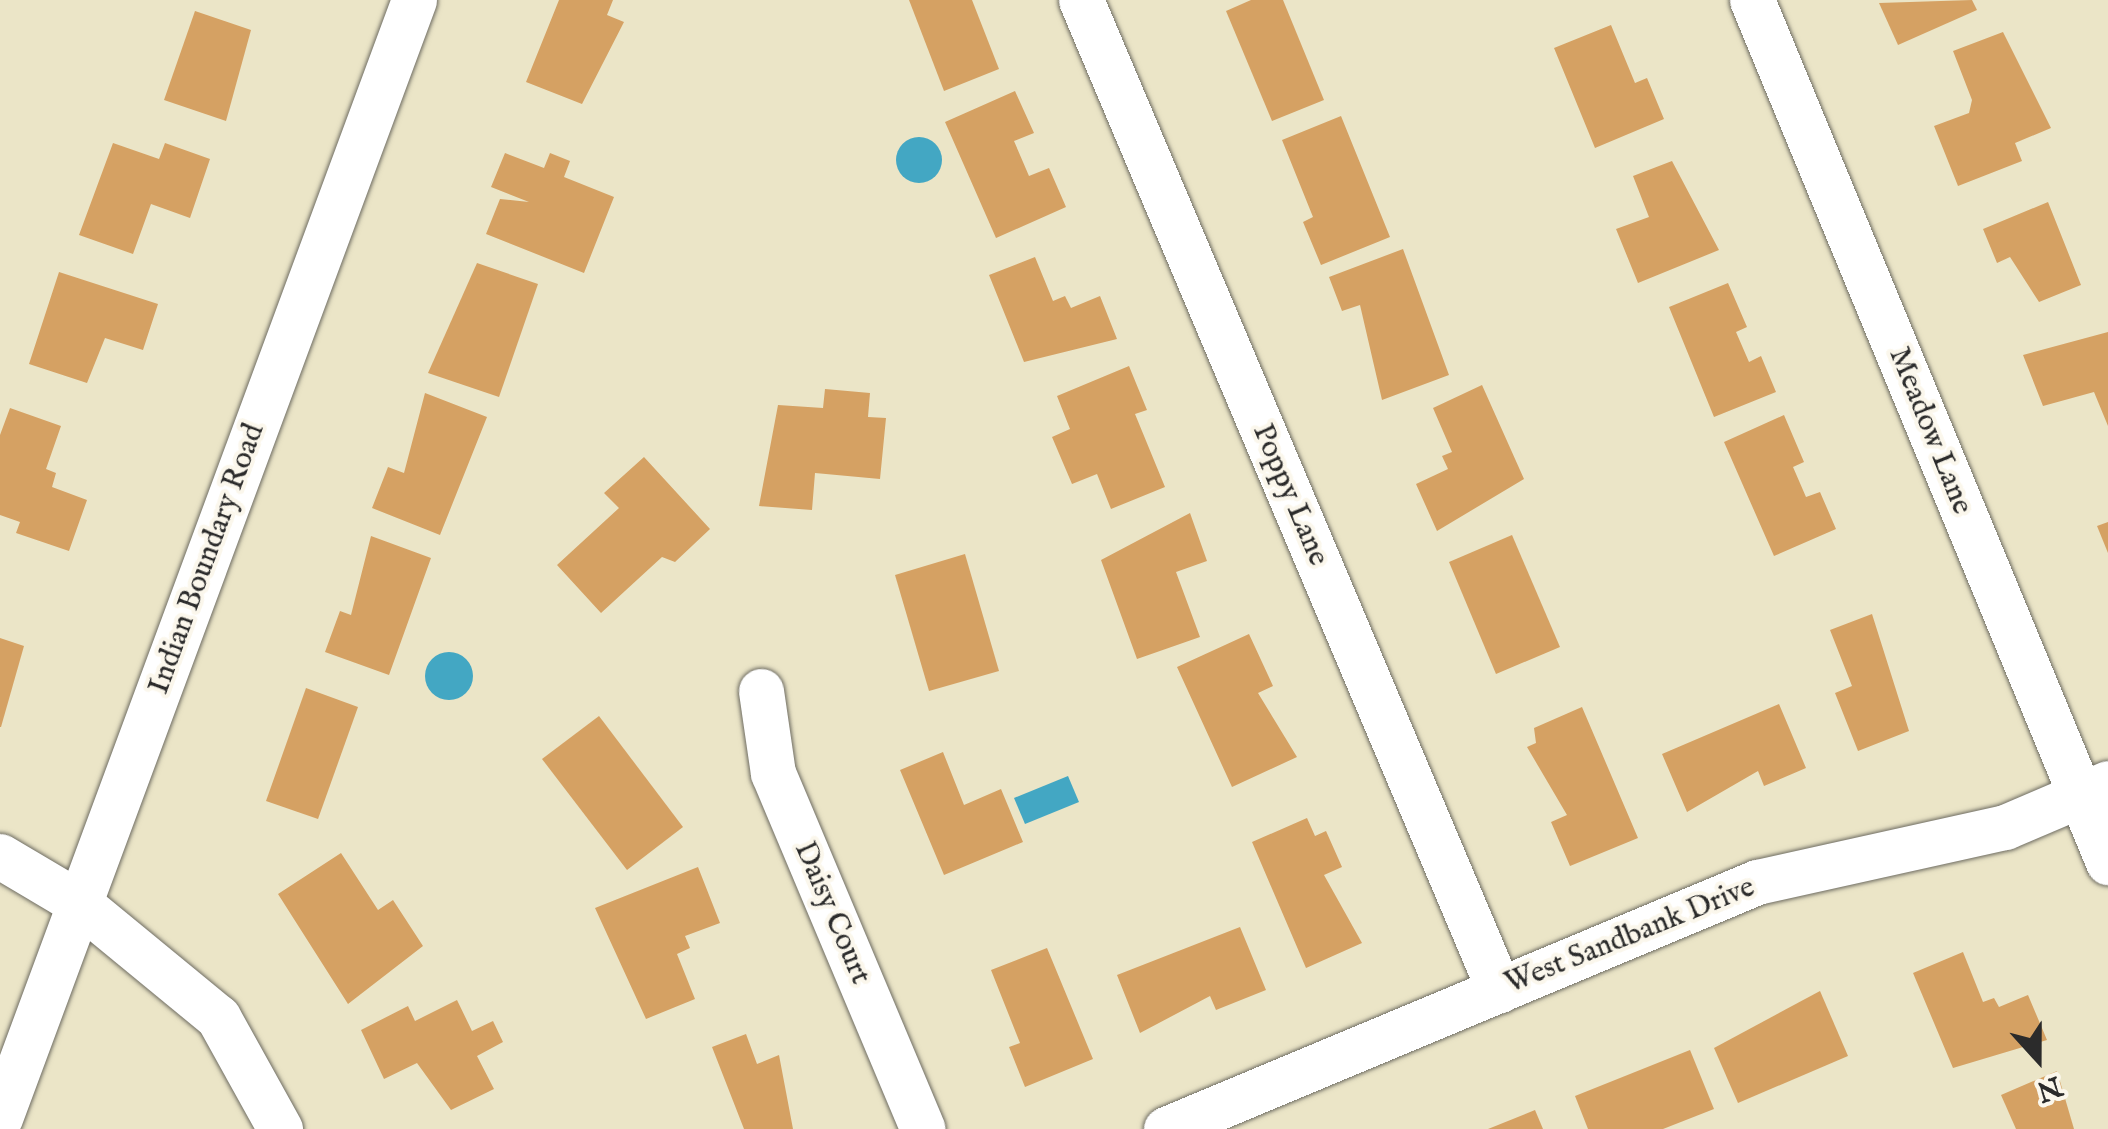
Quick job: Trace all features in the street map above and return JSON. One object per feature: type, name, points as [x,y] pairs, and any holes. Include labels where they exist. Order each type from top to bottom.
[{"type":"street","name":"Indian Boundary Road","points":[[0,1118],[414,0]]},
{"type":"street","name":"Poppy Lane","points":[[1081,0],[1499,990]]},
{"type":"street","name":"Meadow Lane","points":[[1752,0],[2094,789],[2108,862]]},
{"type":"street","name":"Daisy Court","points":[[762,691],[772,773],[924,1129]]},
{"type":"street","name":"West Sandbank Drive","points":[[1166,1129],[1757,882],[2004,827],[2094,789]]},
{"type":"street","points":[[0,856],[79,903],[218,1017],[280,1129]]},
{"type":"water","points":[[919,137],[935,144],[942,160],[935,176],[919,183],[903,176],[896,160],[903,144]]},
{"type":"water","points":[[449,652],[466,659],[473,676],[466,693],[449,700],[432,693],[425,676],[432,659]]},
{"type":"water","points":[[1068,776],[1079,802],[1025,824],[1014,798]]},
{"type":"building","points":[[559,0],[613,0],[607,15],[624,22],[582,104],[526,82]]},
{"type":"building","points":[[909,0],[972,0],[999,69],[944,91]]},
{"type":"building","points":[[1251,0],[1283,0],[1324,100],[1272,121],[1226,11]]},
{"type":"building","points":[[1972,0],[1977,10],[1898,45],[1879,3]]},
{"type":"building","points":[[195,11],[251,30],[226,121],[164,100]]},
{"type":"building","points":[[1611,25],[1635,83],[1647,78],[1664,119],[1595,148],[1554,48]]},
{"type":"building","points":[[2003,32],[2051,128],[2015,143],[2022,161],[1958,186],[1934,126],[1969,113],[1972,100],[1953,51]]},
{"type":"building","points":[[1015,91],[1034,133],[1014,141],[1029,176],[1049,168],[1066,207],[996,238],[945,122]]},
{"type":"building","points":[[1341,116],[1390,237],[1321,265],[1303,222],[1313,217],[1282,140]]},
{"type":"building","points":[[113,143],[159,159],[165,143],[210,159],[190,218],[151,204],[133,254],[79,235]]},
{"type":"building","points":[[505,153],[544,168],[550,153],[570,161],[564,177],[614,197],[584,273],[486,234],[500,199],[529,202],[491,187]]},
{"type":"building","points":[[1672,161],[1719,250],[1638,283],[1616,229],[1649,217],[1633,176]]},
{"type":"building","points":[[2048,202],[2081,285],[2039,302],[2010,257],[1997,263],[1983,229]]},
{"type":"building","points":[[1403,249],[1449,375],[1382,400],[1360,305],[1342,311],[1329,277]]},
{"type":"building","points":[[1035,257],[1053,301],[1065,296],[1071,308],[1100,296],[1117,339],[1024,362],[989,275]]},
{"type":"building","points":[[477,263],[538,284],[499,397],[428,373]]},
{"type":"building","points":[[59,272],[158,304],[143,350],[105,338],[87,383],[29,364]]},
{"type":"building","points":[[1728,283],[1747,327],[1736,332],[1749,362],[1761,356],[1776,392],[1714,417],[1669,307]]},
{"type":"building","points":[[2108,332],[2108,426],[2094,392],[2043,406],[2023,355]]},
{"type":"building","points":[[1129,366],[1147,410],[1135,414],[1165,487],[1111,509],[1097,474],[1072,484],[1052,437],[1070,429],[1057,396]]},
{"type":"building","points":[[1482,385],[1524,479],[1437,531],[1416,484],[1448,469],[1442,456],[1452,452],[1433,408]]},
{"type":"building","points":[[825,389],[870,393],[868,417],[886,418],[880,479],[815,473],[812,510],[759,506],[778,405],[823,408]]},
{"type":"building","points":[[425,393],[487,417],[440,535],[372,508],[388,467],[404,473]]},
{"type":"building","points":[[10,408],[61,426],[46,469],[56,473],[52,487],[87,500],[69,551],[16,533],[20,522],[0,515],[0,435]]},
{"type":"building","points":[[1784,415],[1804,462],[1793,467],[1806,497],[1820,492],[1836,529],[1774,556],[1724,442]]},
{"type":"building","points":[[644,457],[710,529],[675,562],[662,557],[601,613],[557,565],[619,508],[604,493]]},
{"type":"building","points":[[1190,513],[1207,561],[1176,572],[1200,637],[1137,659],[1101,560]]},
{"type":"building","points":[[2108,522],[2108,553],[2097,526]]},
{"type":"building","points":[[1512,535],[1560,647],[1496,674],[1449,562]]},
{"type":"building","points":[[371,536],[431,558],[389,675],[325,652],[340,611],[351,615]]},
{"type":"building","points":[[965,554],[999,671],[929,691],[895,575]]},
{"type":"building","points":[[1872,614],[1909,731],[1858,751],[1835,693],[1852,686],[1830,630]]},
{"type":"building","points":[[1249,634],[1273,686],[1258,693],[1297,757],[1232,787],[1177,667]]},
{"type":"building","points":[[0,638],[24,646],[1,727],[0,727]]},
{"type":"building","points":[[306,688],[358,707],[318,819],[266,801]]},
{"type":"building","points":[[1779,704],[1806,768],[1764,786],[1758,771],[1687,812],[1662,754]]},
{"type":"building","points":[[1582,707],[1638,838],[1570,866],[1551,822],[1567,815],[1527,747],[1536,743],[1534,728]]},
{"type":"building","points":[[599,716],[683,827],[627,870],[542,759]]},
{"type":"building","points":[[943,752],[964,805],[1001,789],[1023,842],[944,875],[900,770]]},
{"type":"building","points":[[1307,818],[1315,836],[1326,831],[1342,867],[1324,875],[1362,943],[1306,968],[1252,842]]},
{"type":"building","points":[[341,853],[378,910],[393,900],[423,946],[348,1004],[278,894]]},
{"type":"building","points":[[698,867],[720,923],[685,936],[690,948],[677,954],[695,999],[646,1019],[595,908]]},
{"type":"building","points":[[1240,927],[1266,990],[1216,1010],[1210,996],[1140,1033],[1117,975]]},
{"type":"building","points":[[1047,948],[1093,1059],[1025,1087],[1009,1047],[1020,1043],[991,970]]},
{"type":"building","points":[[1963,952],[1983,1002],[1994,998],[1999,1007],[2028,995],[2047,1040],[1953,1068],[1913,973]]},
{"type":"building","points":[[1820,991],[1848,1056],[1738,1103],[1714,1048]]},
{"type":"building","points":[[457,1000],[472,1031],[493,1021],[503,1042],[477,1056],[494,1089],[451,1110],[417,1063],[384,1079],[361,1030],[408,1006],[415,1021]]},
{"type":"building","points":[[746,1034],[757,1064],[779,1055],[793,1129],[744,1129],[712,1047]]},
{"type":"building","points":[[1690,1050],[1714,1109],[1663,1129],[1588,1129],[1575,1096]]},
{"type":"building","points":[[2057,1071],[2074,1129],[2016,1129],[2001,1095]]},
{"type":"building","points":[[1535,1110],[1543,1129],[1488,1129]]}]
